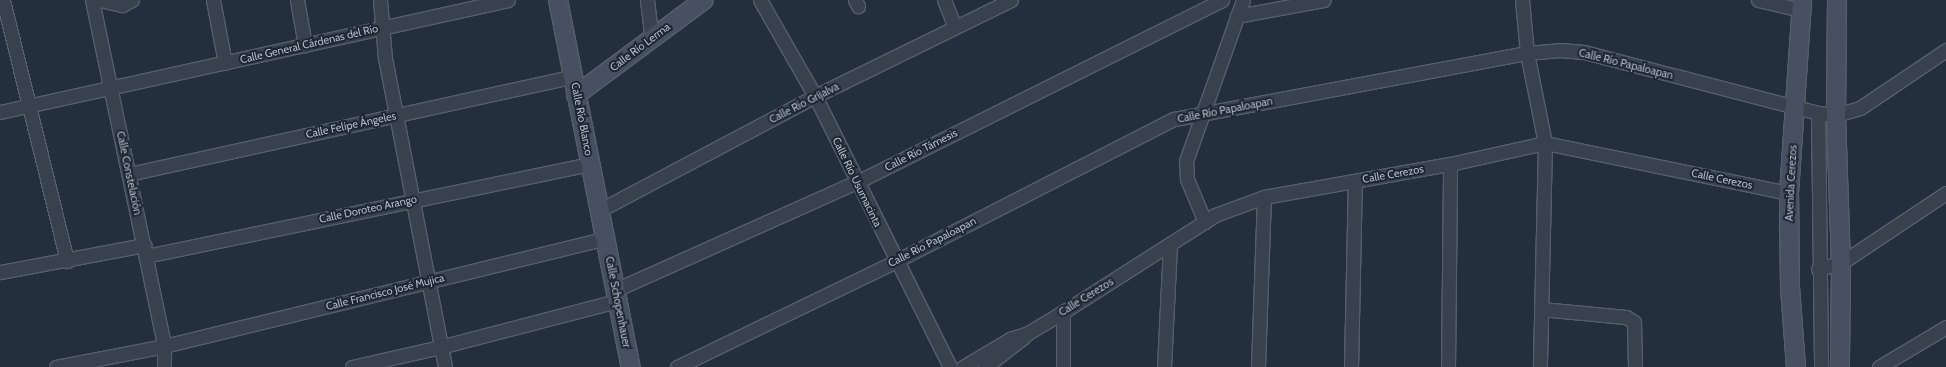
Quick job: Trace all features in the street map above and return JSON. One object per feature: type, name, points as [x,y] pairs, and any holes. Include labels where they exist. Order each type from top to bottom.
[{"type":"street","points":[[3,0],[67,261]]},
{"type":"street","name":"Calle Constelación","points":[[92,0],[164,346],[164,367]]},
{"type":"street","points":[[100,0],[122,5],[132,0]]},
{"type":"street","points":[[213,0],[225,63]]},
{"type":"street","points":[[297,0],[306,45]]},
{"type":"street","points":[[380,0],[382,28],[395,115],[445,367]]},
{"type":"street","name":"Calle General Cárdenas del Río","points":[[0,112],[111,89],[382,28],[472,4],[508,0]]},
{"type":"street","name":"Calle Río Blanco","points":[[558,0],[606,238]]},
{"type":"street","points":[[647,0],[652,38]]},
{"type":"street","name":"Calle Río Lerma","points":[[576,95],[704,0]]},
{"type":"street","name":"Calle Río Usumacinta","points":[[760,0],[815,96],[950,367]]},
{"type":"street","points":[[944,0],[955,27]]},
{"type":"street","name":"Calle Río Grijalva","points":[[600,210],[815,96],[1011,0]]},
{"type":"street","name":"Calle Río Támesis","points":[[352,367],[440,347],[616,296],[857,182],[1222,0]]},
{"type":"street","points":[[1205,222],[1187,179],[1186,161],[1201,114],[1244,0]]},
{"type":"street","points":[[1238,16],[1324,0]]},
{"type":"street","points":[[1522,0],[1527,53],[1545,143],[1540,367]]},
{"type":"street","points":[[1758,0],[1802,5]]},
{"type":"street","points":[[1837,0],[1836,115],[1841,263],[1840,367]]},
{"type":"street","name":"Avenida Cerezos","points":[[1796,367],[1790,288],[1789,193],[1802,5]]},
{"type":"street","name":"Calle Río Papaloapan","points":[[677,367],[896,261],[1174,119],[1527,53],[1560,50],[1584,52],[1818,113],[1836,115]]},
{"type":"street","points":[[1836,115],[1860,108],[1946,50]]},
{"type":"street","name":"Calle Felipe Ángeles","points":[[129,174],[573,76]]},
{"type":"street","points":[[1818,113],[1818,269],[1821,367]]},
{"type":"street","name":"Calle Cerezos","points":[[963,367],[1010,339],[1028,333],[1063,312],[1215,215],[1264,197],[1450,164],[1545,143],[1789,193]]},
{"type":"street","name":"Calle Doroteo Arango","points":[[0,272],[145,250],[591,164]]},
{"type":"street","points":[[1448,367],[1450,164]]},
{"type":"street","points":[[1351,367],[1355,181]]},
{"type":"street","points":[[1818,269],[1841,263],[1946,193]]},
{"type":"street","points":[[1258,367],[1264,197]]},
{"type":"street","name":"Calle Schopenhauer","points":[[606,238],[616,296],[631,367]]},
{"type":"street","name":"Calle Francisco José Mujica","points":[[56,367],[164,346],[606,238]]},
{"type":"street","points":[[1164,367],[1170,244]]},
{"type":"street","points":[[1541,309],[1626,317],[1634,322],[1635,367]]},
{"type":"street","points":[[1063,312],[1063,367]]},
{"type":"street","points":[[1879,367],[1946,327]]},
{"type":"street","name":"Calle Cerezos","points":[[985,367],[1016,345],[1028,333]]}]
